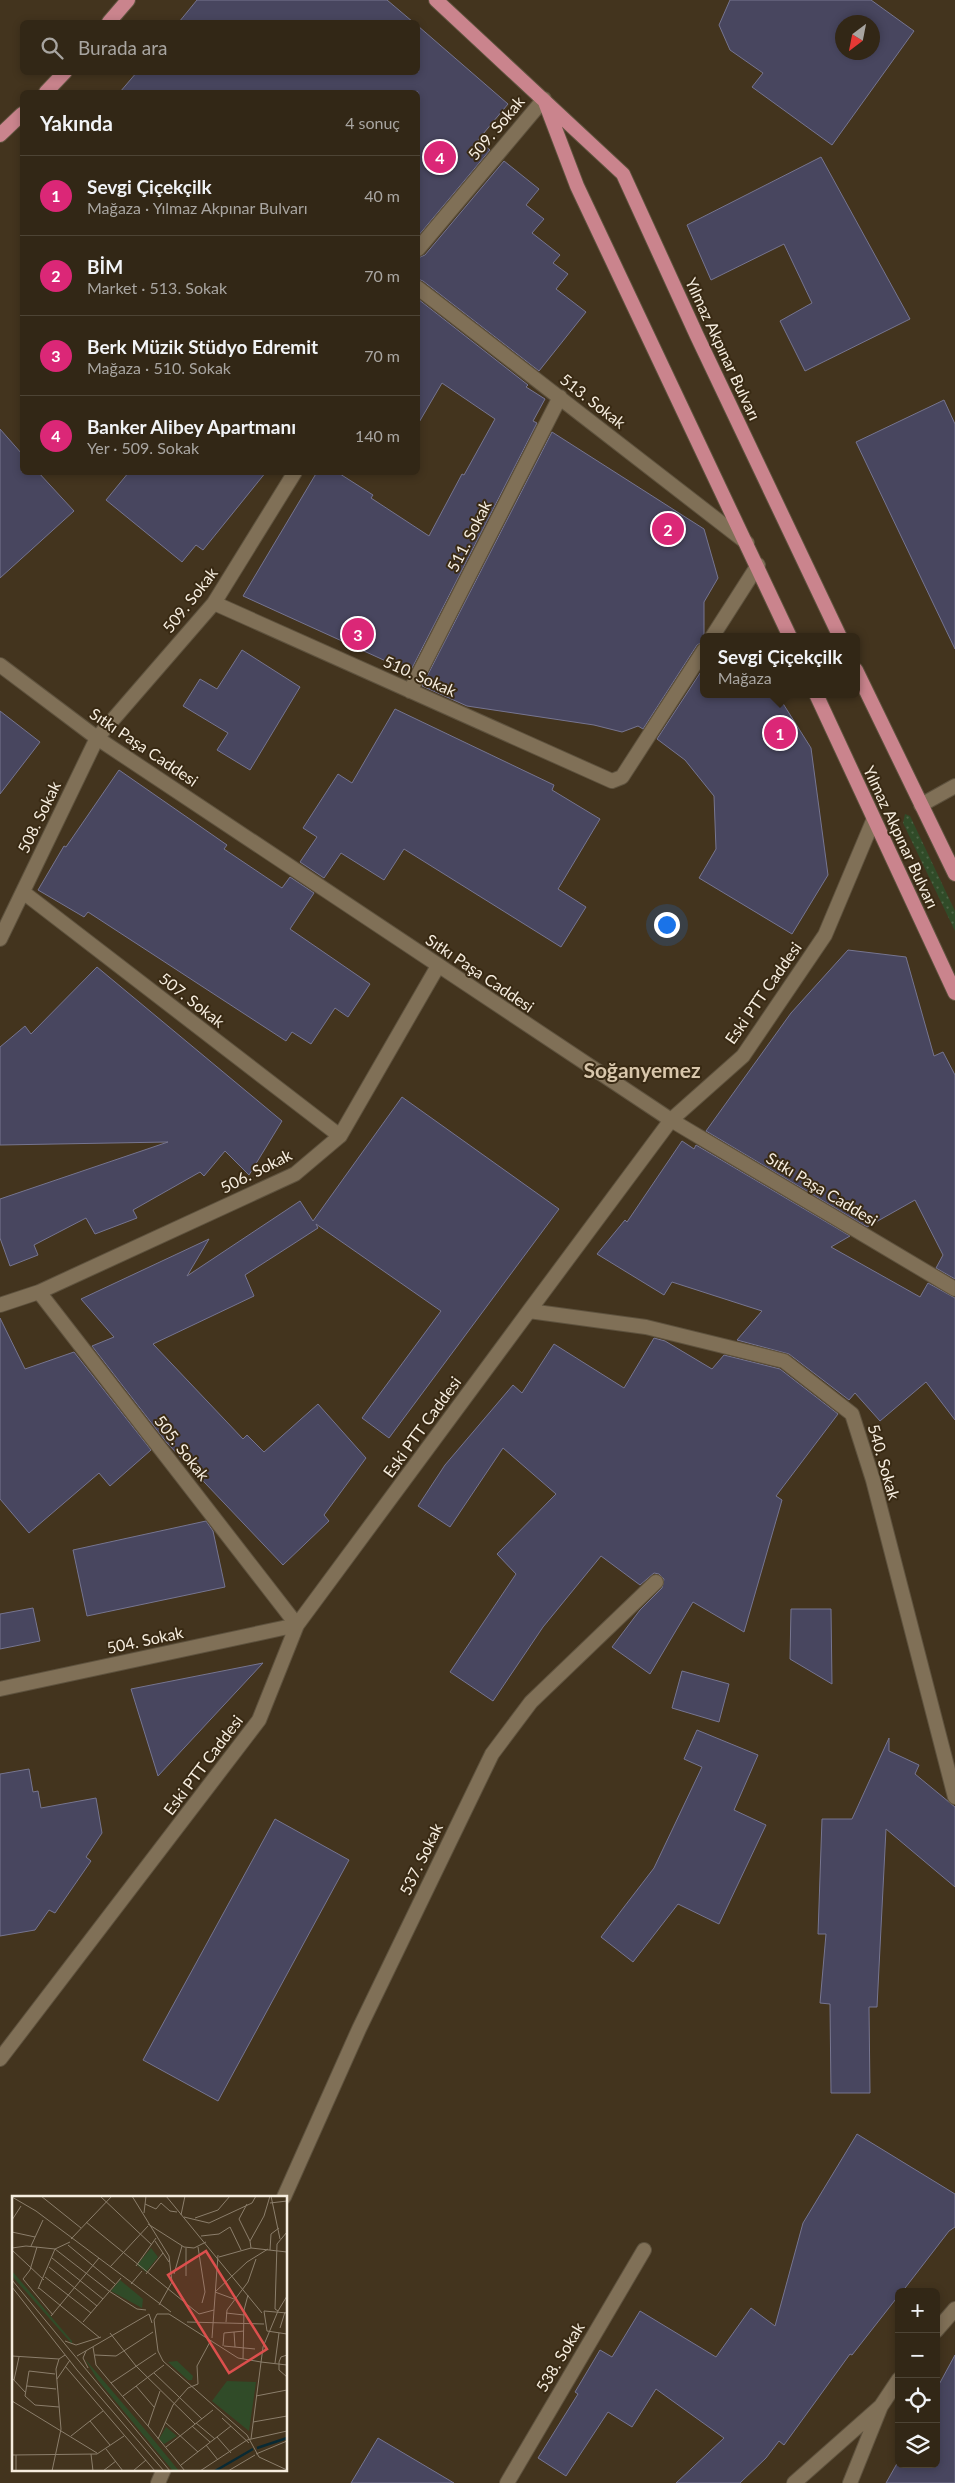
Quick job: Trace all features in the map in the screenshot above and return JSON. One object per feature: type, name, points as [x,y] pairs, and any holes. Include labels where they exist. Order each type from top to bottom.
[{"type":"main road","points":[[111,20],[128,0]]},
{"type":"main road","name":"Yılmaz Akpınar Bulvarı","points":[[436,0],[623,174],[696,336],[838,633]]},
{"type":"main road","points":[[48,90],[62,75]]},
{"type":"main road","name":"Yılmaz Akpınar Bulvarı","points":[[544,99],[577,186],[758,565],[788,633]]},
{"type":"main road","points":[[0,135],[20,116]]},
{"type":"main road","name":"Yılmaz Akpınar Bulvarı","points":[[860,678],[955,874]]},
{"type":"main road","name":"Yılmaz Akpınar Bulvarı","points":[[818,698],[873,821],[955,994]]},
{"type":"street","name":"509. Sokak","points":[[420,247],[544,99]]},
{"type":"street","name":"513. Sokak","points":[[420,290],[747,543]]},
{"type":"street","name":"511. Sokak","points":[[410,691],[560,398]]},
{"type":"street","name":"509. Sokak","points":[[97,738],[214,604],[294,475]]},
{"type":"street","points":[[715,633],[758,565]]},
{"type":"street","name":"510. Sokak","points":[[214,604],[612,781],[622,777],[700,656]]},
{"type":"street","name":"Sıtkı Paşa Caddesi","points":[[0,665],[97,738],[671,1120],[955,1289]]},
{"type":"street","name":"508. Sokak","points":[[0,939],[97,738]]},
{"type":"street","points":[[921,805],[955,786]]},
{"type":"street","name":"Eski PTT Caddesi","points":[[0,2059],[259,1720],[297,1625],[529,1311],[671,1120],[743,1056],[825,934],[873,821]]},
{"type":"street","name":"507. Sokak","points":[[23,892],[340,1136]]},
{"type":"street","name":"506. Sokak","points":[[0,1305],[39,1292],[295,1174],[340,1136],[438,966]]},
{"type":"street","name":"505. Sokak","points":[[39,1292],[297,1625]]},
{"type":"street","name":"540. Sokak","points":[[529,1311],[646,1328],[784,1361],[852,1414],[872,1480],[955,1797]]},
{"type":"street","name":"537. Sokak","points":[[284,2196],[359,2028],[492,1754],[532,1702],[656,1582]]},
{"type":"street","name":"504. Sokak","points":[[0,1689],[297,1625]]},
{"type":"street","name":"538. Sokak","points":[[507,2483],[644,2250]]},
{"type":"street","points":[[940,2326],[955,2309]]},
{"type":"street","points":[[850,2483],[881,2406],[895,2384]]},
{"type":"street","points":[[794,2483],[881,2406]]},
{"type":"street","points":[[158,2483],[164,2470]]},
{"type":"green space","points":[[905,814],[910,816],[955,911],[955,931],[903,823]]},
{"type":"building","points":[[197,0],[387,0],[411,20],[181,20]]},
{"type":"building","points":[[730,0],[871,0],[914,31],[832,145],[752,87],[763,73],[730,50],[719,25]]},
{"type":"building","points":[[420,28],[508,104],[478,140],[490,150],[420,234],[420,90],[122,90],[134,75],[420,75]]},
{"type":"building","points":[[821,157],[910,319],[805,371],[780,321],[812,303],[784,244],[711,280],[687,225]]},
{"type":"building","points":[[504,161],[539,189],[526,205],[544,219],[532,233],[560,255],[553,263],[568,274],[556,289],[586,312],[539,371],[420,280],[420,257],[425,255]]},
{"type":"building","points":[[420,301],[528,385],[526,387],[545,399],[533,421],[537,423],[410,672],[243,596],[315,475],[342,475],[373,495],[371,498],[429,536],[462,474],[464,475],[495,419],[442,383],[420,421]]},
{"type":"building","points":[[944,400],[955,424],[955,649],[856,442]]},
{"type":"building","points":[[0,429],[20,452],[20,475],[41,475],[74,511],[0,578]]},
{"type":"building","points":[[552,432],[704,529],[718,578],[704,602],[704,633],[700,633],[700,643],[697,645],[643,729],[638,726],[622,732],[594,725],[467,706],[422,686]]},
{"type":"building","points":[[127,475],[264,475],[203,550],[196,545],[182,562],[106,500]]},
{"type":"building","points":[[242,650],[300,687],[250,770],[217,750],[228,733],[183,706],[200,679],[217,689]]},
{"type":"building","points":[[700,673],[700,698],[780,698],[811,748],[828,875],[792,934],[699,878],[716,849],[714,796],[685,760],[657,739]]},
{"type":"building","points":[[395,709],[554,785],[552,790],[600,819],[558,889],[586,907],[561,947],[404,849],[384,880],[341,853],[324,878],[300,862],[317,837],[303,828],[338,774],[352,783]]},
{"type":"building","points":[[0,711],[40,742],[0,794]]},
{"type":"building","points":[[119,770],[227,845],[224,849],[282,888],[290,877],[314,893],[290,929],[370,984],[348,1017],[335,1008],[311,1044],[292,1032],[286,1041],[88,912],[84,917],[38,890],[64,846],[66,847]]},
{"type":"building","points":[[848,950],[906,957],[934,1056],[943,1052],[955,1075],[955,1279],[936,1268],[943,1255],[915,1200],[867,1227],[706,1131],[791,1013]]},
{"type":"building","points":[[97,967],[282,1121],[249,1175],[225,1151],[204,1176],[200,1172],[133,1210],[137,1218],[95,1234],[86,1218],[34,1245],[38,1255],[10,1266],[0,1238],[0,1199],[168,1142],[0,1145],[0,1047],[25,1026],[31,1034]]},
{"type":"building","points":[[402,1097],[559,1209],[389,1438],[362,1418],[441,1311],[316,1224],[318,1228],[245,1275],[254,1296],[153,1344],[243,1439],[247,1435],[264,1452],[318,1404],[366,1458],[324,1515],[329,1521],[283,1565],[167,1443],[92,1346],[114,1337],[81,1299],[209,1239],[187,1276],[300,1201],[313,1221]]},
{"type":"building","points":[[682,1141],[694,1149],[696,1145],[850,1236],[831,1247],[920,1297],[928,1283],[955,1298],[955,1420],[926,1382],[880,1421],[855,1393],[849,1400],[789,1354],[737,1340],[762,1311],[672,1282],[664,1295],[597,1254],[625,1220],[627,1222]]},
{"type":"building","points":[[0,1318],[25,1369],[74,1352],[151,1450],[110,1486],[99,1473],[29,1533],[0,1499]]},
{"type":"building","points":[[654,1338],[665,1341],[712,1369],[724,1355],[780,1369],[838,1414],[776,1496],[782,1500],[744,1632],[693,1602],[650,1674],[612,1647],[640,1610],[662,1588],[664,1579],[659,1574],[654,1573],[640,1585],[601,1556],[543,1627],[493,1701],[450,1672],[516,1574],[497,1554],[556,1494],[503,1448],[450,1527],[418,1506],[445,1465],[513,1385],[522,1393],[554,1344],[624,1388]]},
{"type":"building","points":[[206,1521],[213,1531],[225,1587],[87,1616],[73,1550]]},
{"type":"building","points":[[33,1608],[40,1641],[0,1649],[0,1614]]},
{"type":"building","points":[[791,1609],[831,1609],[832,1684],[790,1659]]},
{"type":"building","points":[[263,1663],[158,1776],[131,1689]]},
{"type":"building","points":[[682,1671],[729,1684],[719,1722],[672,1708]]},
{"type":"building","points":[[697,1730],[758,1755],[734,1810],[766,1825],[719,1924],[678,1904],[633,1962],[601,1937],[654,1868],[702,1767],[684,1759]]},
{"type":"building","points":[[889,1738],[889,1751],[919,1765],[915,1774],[955,1807],[955,1887],[886,1829],[877,2007],[869,2007],[870,2093],[831,2093],[830,2004],[820,2003],[826,1934],[818,1934],[822,1819],[852,1819]]},
{"type":"building","points":[[29,1769],[33,1792],[38,1791],[41,1808],[96,1798],[102,1833],[86,1857],[91,1861],[55,1913],[49,1910],[35,1930],[0,1936],[0,1774]]},
{"type":"building","points":[[275,1819],[349,1860],[218,2101],[143,2060]]},
{"type":"building","points":[[857,2134],[955,2194],[955,2227],[949,2231],[905,2288],[895,2288],[895,2300],[852,2355],[850,2354],[784,2445],[779,2441],[766,2458],[740,2483],[676,2483],[724,2438],[656,2389],[632,2427],[608,2412],[566,2476],[538,2458],[578,2394],[575,2392],[600,2350],[612,2357],[640,2311],[716,2357],[751,2308],[775,2326],[803,2223]]},
{"type":"building","points":[[955,2355],[955,2483],[886,2483],[895,2467],[940,2468],[940,2383]]},
{"type":"building","points":[[378,2438],[454,2483],[351,2483]]},
{"type":"place","name":"Banker Alibey Apartmanı","points":[[440,157]]},
{"type":"place","name":"BİM","points":[[668,529]]},
{"type":"place","name":"Berk Müzik Stüdyo Edremit","points":[[358,634]]},
{"type":"place","name":"Sevgi Çiçekçilk","points":[[780,733]]},
{"type":"district","name":"Soğanyemez","points":[[642,1071]]}]
